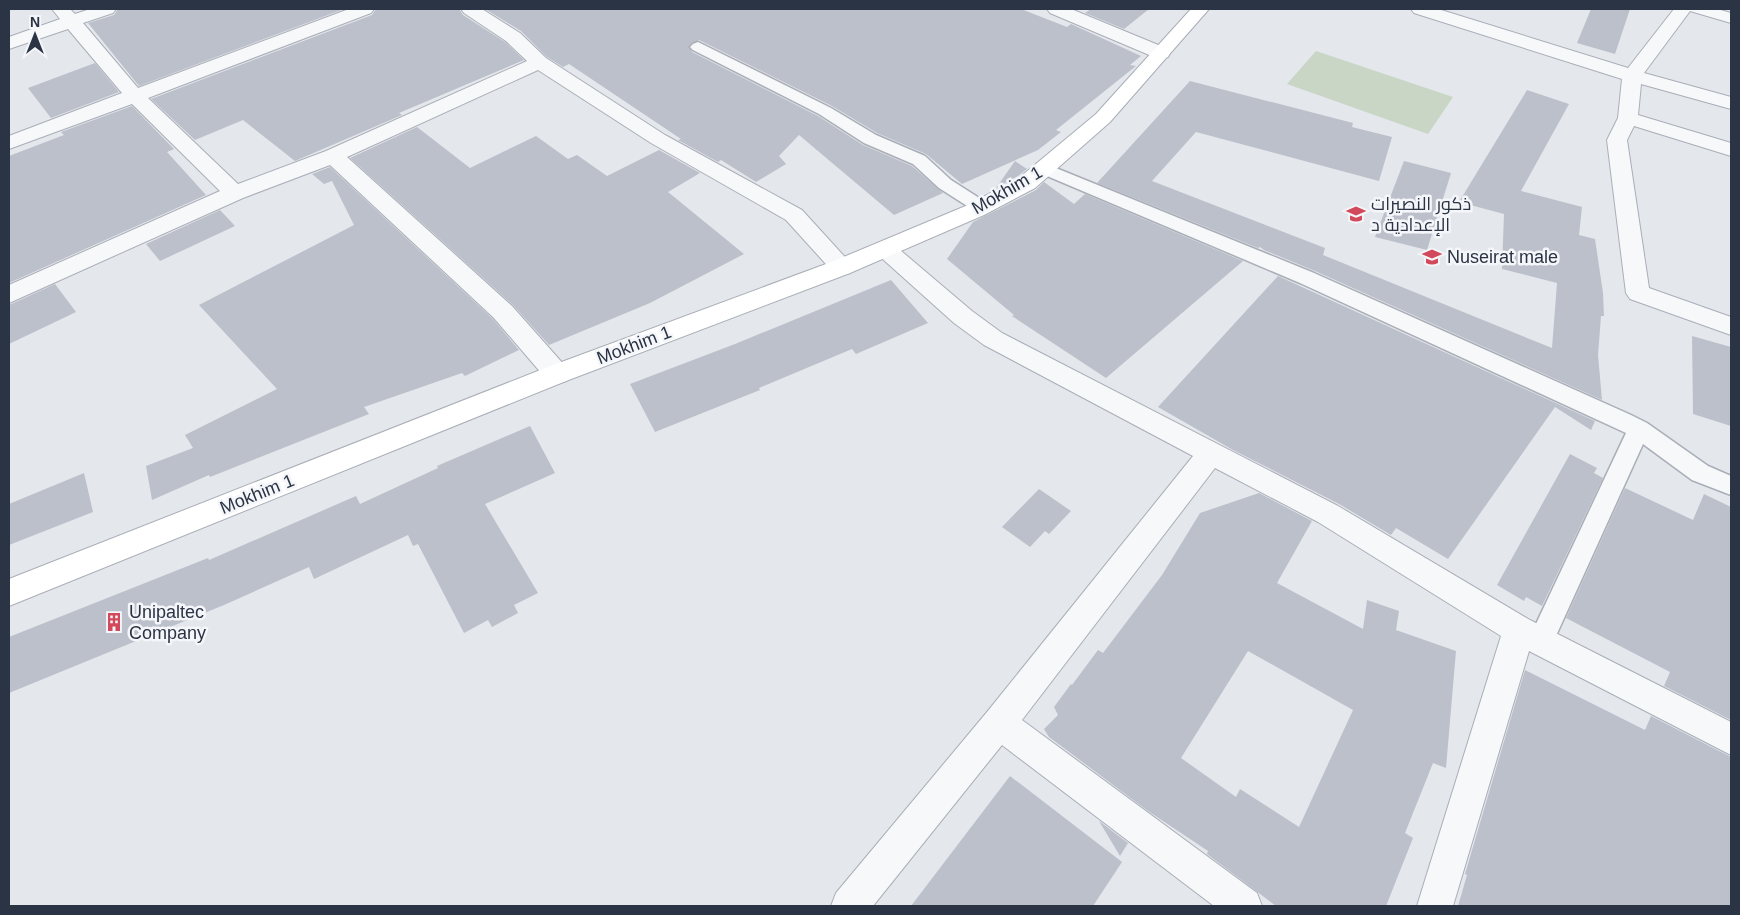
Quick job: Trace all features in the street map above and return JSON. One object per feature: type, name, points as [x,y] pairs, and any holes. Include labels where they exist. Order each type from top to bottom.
[{"type":"street","points":[[9,42],[66,15],[107,9]]},
{"type":"street","points":[[9,143],[365,9]]},
{"type":"street","points":[[470,9],[512,37],[539,62],[658,139],[794,215],[842,267]]},
{"type":"street","points":[[1056,9],[1161,53]]},
{"type":"street","name":"Mokhim 1","points":[[9,593],[557,374],[842,267],[981,207],[1027,183],[1046,169],[1103,118],[1200,9]]},
{"type":"street","points":[[1420,9],[1632,76],[1731,103]]},
{"type":"street","points":[[1682,9],[1632,76],[1628,118],[1617,140],[1638,293],[1731,326]]},
{"type":"street","points":[[1698,9],[1731,18]]},
{"type":"street","points":[[66,15],[135,96],[235,193]]},
{"type":"street","points":[[9,294],[235,193],[333,156],[539,62]]},
{"type":"street","points":[[1628,118],[1731,150]]},
{"type":"street","points":[[333,156],[503,312],[557,374]]},
{"type":"street","points":[[885,249],[963,317],[992,339],[1328,514],[1530,636],[1731,739]]},
{"type":"street","points":[[849,906],[999,723],[1210,454]]},
{"type":"street","points":[[1435,906],[1530,636]]},
{"type":"street","points":[[999,723],[1244,906]]},
{"type":"lane","points":[[698,47],[825,111],[870,139],[919,160],[945,184],[981,207]]},
{"type":"lane","points":[[1046,169],[1307,278],[1638,429],[1700,473],[1731,486]]},
{"type":"lane","points":[[1530,636],[1638,429]]},
{"type":"green space","points":[[1316,51],[1453,97],[1428,134],[1287,84]]},
{"type":"building","points":[[118,9],[344,9],[139,86],[88,23],[114,15]]},
{"type":"building","points":[[376,9],[459,9],[463,15],[505,42],[524,60],[399,113],[402,115],[295,161],[243,120],[195,140],[151,99],[372,15]]},
{"type":"building","points":[[485,9],[1021,9],[1067,27],[1071,24],[1141,56],[1130,65],[1136,66],[1056,130],[1061,132],[1038,150],[962,184],[926,154],[877,133],[832,106],[699,40],[689,46],[692,52],[818,116],[863,145],[912,166],[943,193],[894,215],[799,135],[779,156],[786,164],[756,182],[721,160],[718,162],[678,140],[681,139],[569,64],[563,67],[547,57],[521,31]]},
{"type":"building","points":[[1091,9],[1149,9],[1124,29],[1085,13]]},
{"type":"building","points":[[1591,9],[1630,9],[1615,54],[1577,43]]},
{"type":"building","points":[[95,63],[119,92],[51,118],[28,88]]},
{"type":"building","points":[[1190,81],[1353,123],[1352,127],[1392,137],[1379,181],[1196,132],[1152,181],[1325,248],[1323,255],[1552,348],[1557,283],[1502,269],[1504,214],[1459,202],[1527,90],[1569,104],[1521,191],[1582,207],[1579,235],[1595,239],[1603,293],[1604,316],[1601,316],[1598,355],[1602,400],[1260,247],[1258,248],[1097,183]]},
{"type":"building","points":[[132,106],[174,149],[167,152],[206,195],[9,283],[9,156],[64,135],[61,132]]},
{"type":"building","points":[[417,127],[470,168],[536,136],[568,159],[577,155],[607,176],[659,150],[700,173],[668,192],[744,254],[650,303],[549,345],[513,305],[350,158]]},
{"type":"building","points":[[1015,161],[1027,169],[996,188]]},
{"type":"building","points":[[1404,161],[1451,173],[1427,250],[1375,237]]},
{"type":"building","points":[[330,167],[493,319],[519,350],[465,376],[462,373],[364,407],[369,414],[210,477],[209,475],[152,500],[146,466],[193,448],[185,435],[277,389],[199,305],[354,225],[332,181],[324,184],[312,174]]},
{"type":"building","points":[[1044,182],[1074,204],[1085,194],[1243,261],[1106,378],[1012,316],[1014,315],[947,259],[973,222],[1036,190]]},
{"type":"building","points":[[220,210],[235,226],[160,261],[146,244]]},
{"type":"building","points":[[1278,276],[1595,421],[1591,430],[1555,407],[1448,559],[1396,528],[1391,535],[1339,504],[1233,450],[1158,407]]},
{"type":"building","points":[[891,280],[928,323],[856,354],[852,349],[759,388],[760,390],[655,432],[630,384],[735,344]]},
{"type":"building","points":[[55,284],[76,312],[9,344],[9,305]]},
{"type":"building","points":[[1692,336],[1731,347],[1731,426],[1693,414]]},
{"type":"building","points":[[530,426],[555,473],[485,504],[538,593],[514,605],[518,613],[492,627],[488,620],[464,633],[418,544],[413,546],[408,535],[314,579],[309,567],[224,605],[9,693],[9,637],[208,558],[209,560],[356,496],[360,504],[438,468],[437,466]]},
{"type":"building","points":[[1570,454],[1597,468],[1594,473],[1603,478],[1542,606],[1526,597],[1524,601],[1497,585]]},
{"type":"building","points":[[84,473],[93,512],[9,545],[9,504]]},
{"type":"building","points":[[1625,488],[1693,520],[1704,494],[1731,507],[1731,720],[1664,686],[1670,672],[1566,618]]},
{"type":"building","points":[[1039,489],[1071,511],[1049,534],[1045,531],[1030,547],[1002,527]]},
{"type":"building","points":[[1259,493],[1312,521],[1277,583],[1363,629],[1367,600],[1399,611],[1396,630],[1456,651],[1446,768],[1433,763],[1405,833],[1413,838],[1386,906],[1276,906],[1207,854],[1208,851],[1148,811],[1049,737],[1044,729],[1058,715],[1054,707],[1071,684],[1098,650],[1103,653],[1162,575],[1200,513]],"holes":[[[1248,651],[1353,710],[1299,827],[1240,789],[1236,797],[1181,758]]]},
{"type":"building","points":[[1525,670],[1645,730],[1651,716],[1731,757],[1731,906],[1458,906],[1467,875],[1465,874]]},
{"type":"building","points":[[1010,776],[1122,862],[1093,906],[911,906]]},
{"type":"building","points":[[1099,821],[1128,843],[1120,856]]},
{"type":"place","name":"ذكور النصيرات الإعدادية د","points":[[1356,214]]},
{"type":"place","name":"Nuseirat male","points":[[1432,257]]},
{"type":"place","name":"Unipaltec Company","points":[[114,622]]}]
